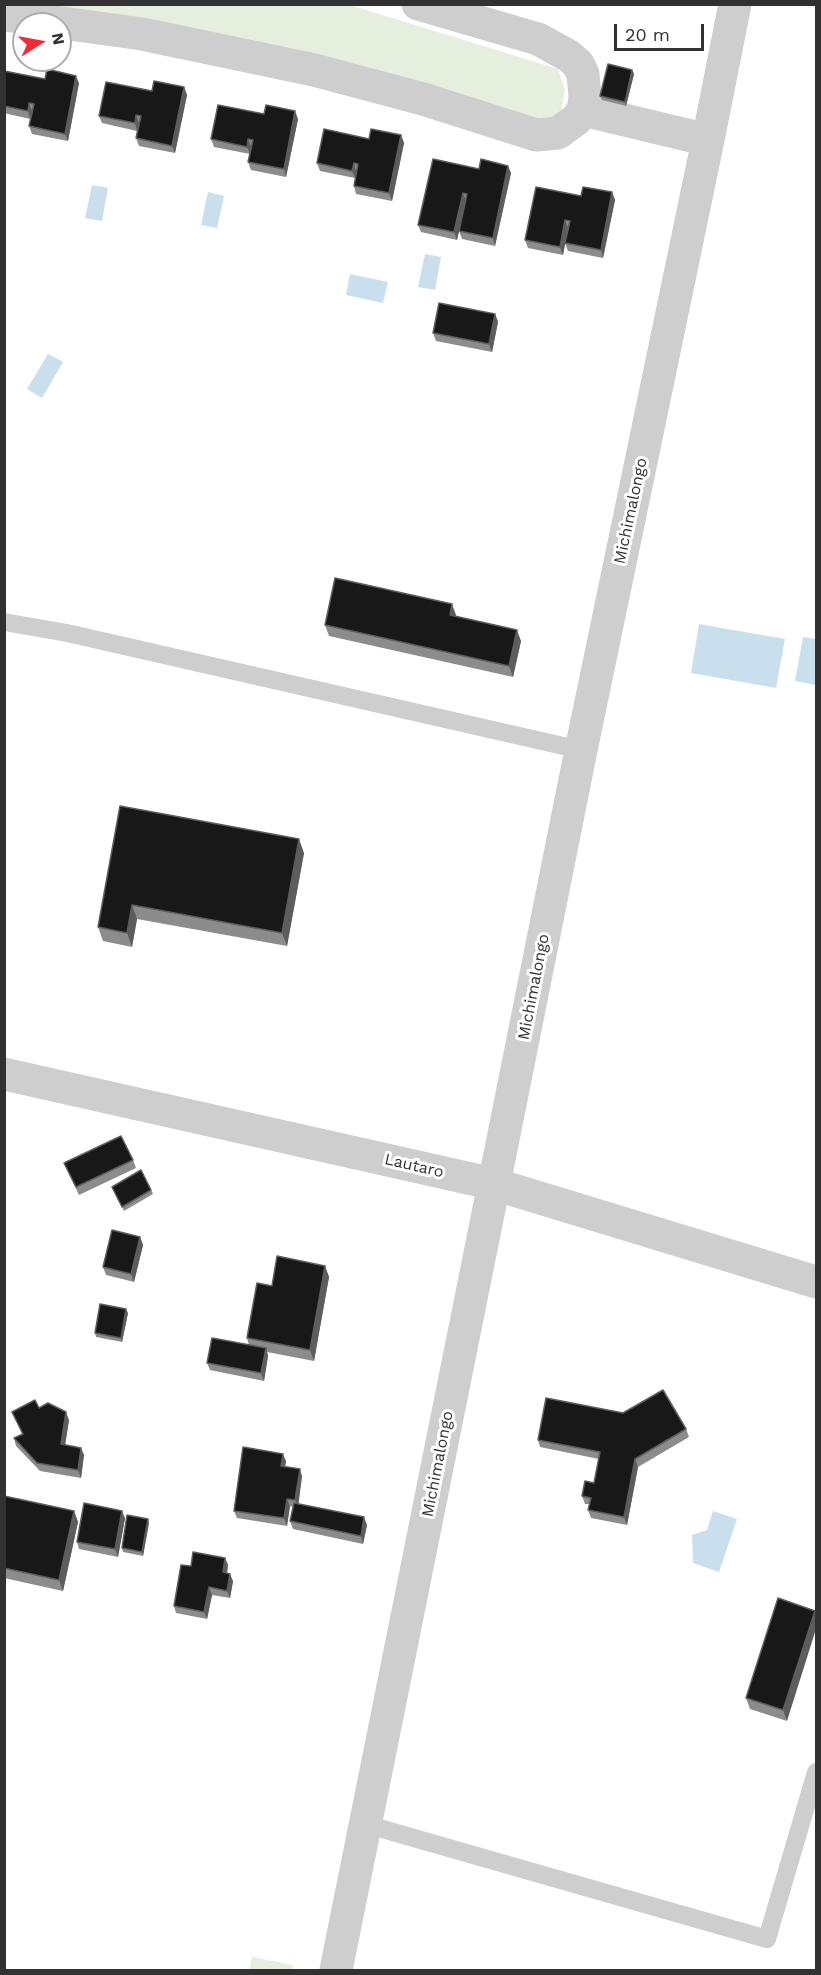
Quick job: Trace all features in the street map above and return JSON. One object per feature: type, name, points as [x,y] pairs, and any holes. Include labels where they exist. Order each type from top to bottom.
[{"type":"street","points":[[4,15],[142,34],[304,68],[423,99],[536,135],[558,133],[569,126],[583,110],[585,98],[583,74],[574,60],[560,49],[537,39],[418,4]]},
{"type":"street","name":"Michimalongo","points":[[336,1971],[581,750],[735,4]]},
{"type":"street","points":[[583,110],[708,141]]},
{"type":"street","name":"Lautaro","points":[[4,1074],[494,1184],[816,1282]]},
{"type":"lane","points":[[4,622],[67,633],[581,750]]},
{"type":"lane","points":[[365,1824],[767,1939],[816,1772]]},
{"type":"green space","points":[[27,5],[350,5],[558,69],[565,91],[560,116],[534,119],[72,15],[72,12],[58,12]]},
{"type":"green space","points":[[252,1957],[293,1965],[292,1970],[249,1970]]},
{"type":"water","points":[[92,185],[108,188],[102,221],[85,218]]},
{"type":"water","points":[[208,192],[224,196],[217,228],[201,225]]},
{"type":"water","points":[[425,254],[441,257],[435,290],[418,287]]},
{"type":"water","points":[[350,274],[388,282],[383,303],[346,295]]},
{"type":"water","points":[[48,354],[63,362],[42,398],[27,389]]},
{"type":"water","points":[[699,624],[785,639],[776,688],[691,673]]},
{"type":"water","points":[[803,637],[816,639],[816,685],[795,681]]},
{"type":"water","points":[[713,1511],[737,1519],[719,1572],[693,1563],[692,1535],[707,1530]]},
{"type":"building","points":[[608,64],[632,70],[625,102],[600,96]]},
{"type":"building","points":[[4,71],[45,79],[46,72],[76,76],[65,134],[29,126],[34,104],[29,103],[28,111],[4,106]]},
{"type":"building","points":[[154,81],[184,87],[172,146],[136,138],[141,116],[136,115],[135,123],[99,116],[106,82],[152,91]]},
{"type":"building","points":[[218,105],[264,114],[266,105],[295,111],[284,169],[248,162],[253,140],[248,139],[247,147],[211,139]]},
{"type":"building","points":[[324,129],[369,139],[371,129],[401,135],[389,193],[354,186],[358,164],[354,163],[352,171],[317,163]]},
{"type":"building","points":[[433,159],[479,169],[481,159],[508,166],[493,238],[459,231],[467,194],[463,193],[454,232],[418,225]]},
{"type":"building","points":[[536,187],[581,196],[583,187],[612,192],[601,250],[565,243],[570,221],[565,220],[560,247],[525,240]]},
{"type":"building","points":[[439,303],[495,314],[489,344],[433,333]]},
{"type":"building","points":[[335,578],[452,604],[450,615],[517,630],[509,666],[325,625]]},
{"type":"building","points":[[120,806],[299,839],[282,933],[132,905],[127,933],[98,927]]},
{"type":"building","points":[[121,1136],[133,1160],[76,1187],[64,1163]]},
{"type":"building","points":[[141,1170],[151,1190],[122,1207],[112,1187]]},
{"type":"building","points":[[112,1230],[140,1237],[131,1274],[103,1267]]},
{"type":"building","points":[[277,1256],[325,1266],[310,1350],[247,1338],[257,1283],[272,1286]]},
{"type":"building","points":[[100,1304],[126,1309],[121,1338],[95,1333]]},
{"type":"building","points":[[212,1338],[266,1348],[261,1373],[207,1363]]},
{"type":"building","points":[[663,1390],[686,1429],[635,1459],[624,1517],[588,1510],[591,1498],[582,1496],[585,1481],[594,1483],[600,1452],[538,1440],[546,1398],[623,1413]]},
{"type":"building","points":[[35,1400],[39,1408],[48,1403],[66,1412],[61,1444],[81,1448],[78,1470],[37,1463],[14,1438],[23,1434],[12,1412]]},
{"type":"building","points":[[243,1447],[283,1454],[281,1466],[300,1469],[295,1500],[287,1499],[284,1518],[234,1511]]},
{"type":"building","points":[[4,1496],[74,1511],[59,1580],[4,1568]]},
{"type":"building","points":[[84,1503],[122,1511],[115,1549],[77,1542]]},
{"type":"building","points":[[294,1503],[364,1517],[361,1536],[290,1521]]},
{"type":"building","points":[[127,1515],[148,1519],[142,1552],[122,1548]]},
{"type":"building","points":[[193,1552],[225,1558],[223,1572],[230,1574],[227,1591],[209,1587],[204,1612],[174,1606],[181,1565],[191,1566]]},
{"type":"building","points":[[778,1598],[815,1611],[783,1710],[746,1698]]}]
